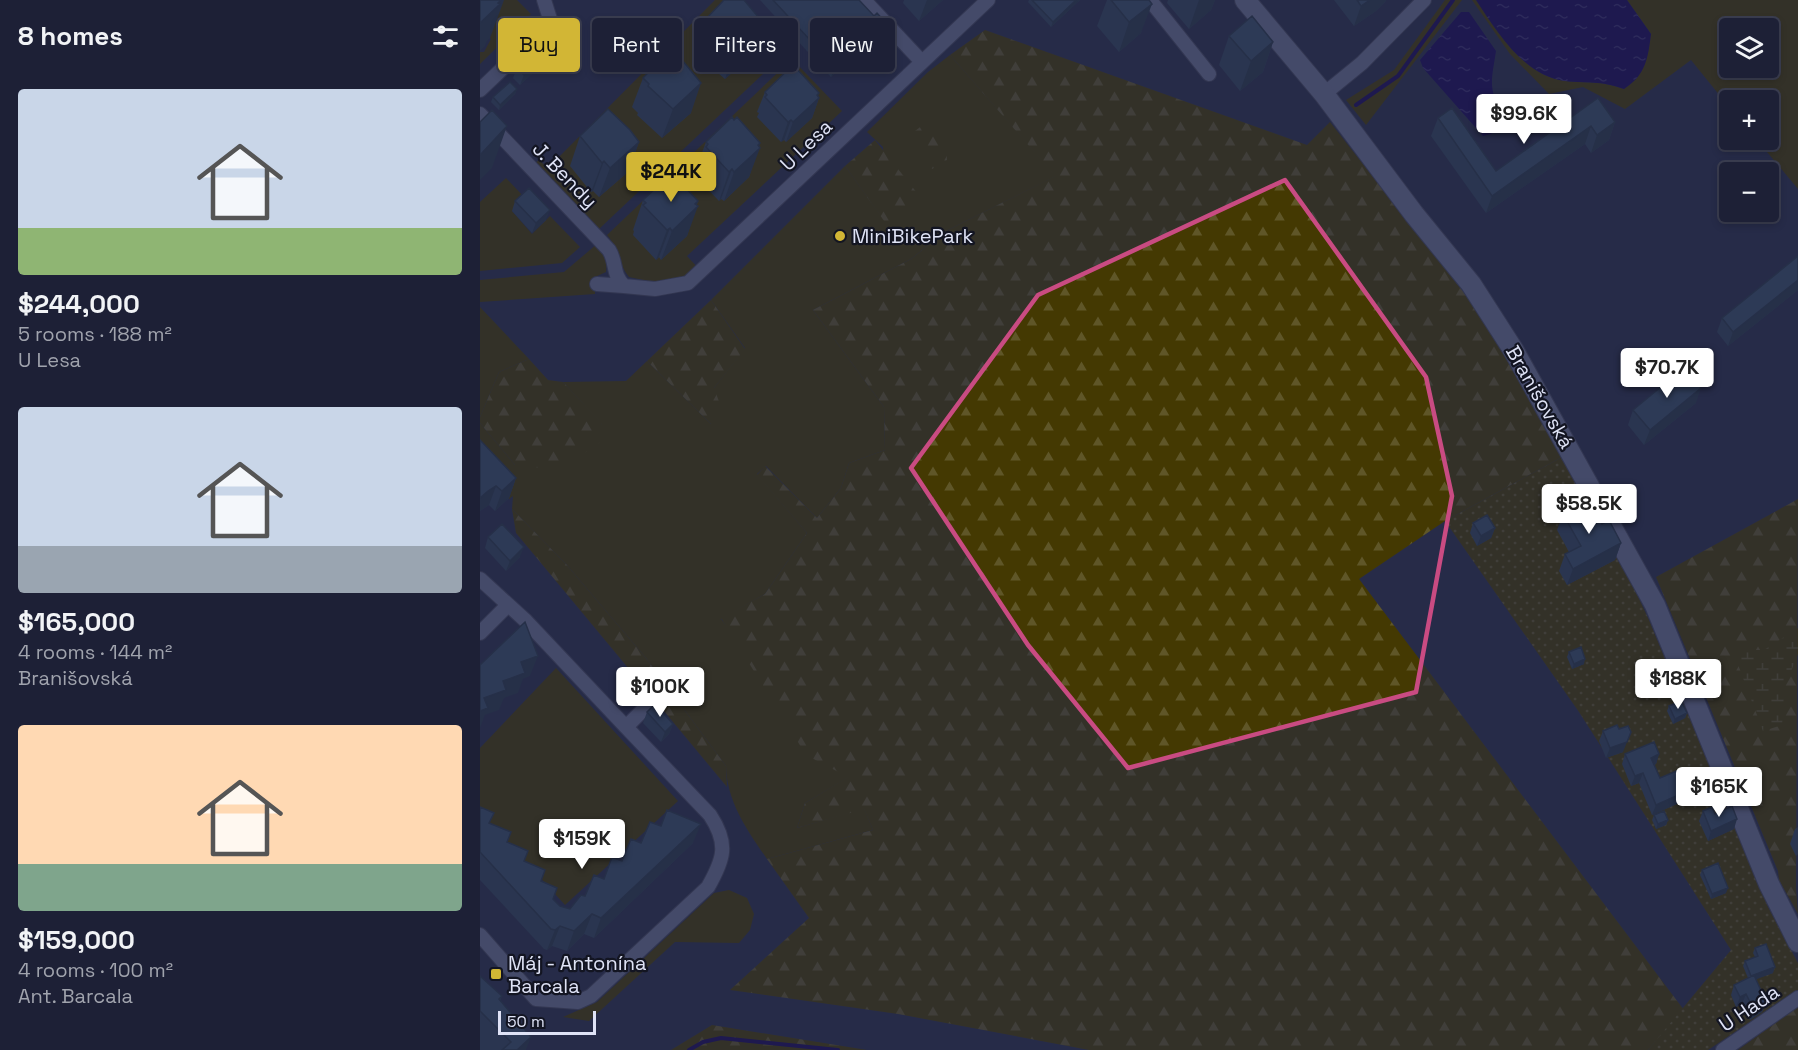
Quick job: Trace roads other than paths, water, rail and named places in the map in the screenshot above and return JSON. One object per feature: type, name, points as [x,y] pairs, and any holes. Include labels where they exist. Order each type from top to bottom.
[{"type":"street","points":[[480,90],[544,29],[550,18],[544,0]]},
{"type":"street","points":[[864,0],[922,62]]},
{"type":"street","name":"U Lesa","points":[[597,284],[631,288],[688,284],[988,0]]},
{"type":"street","points":[[1146,0],[1153,4],[1209,74]]},
{"type":"street","name":"Branišovská","points":[[1245,0],[1324,94],[1414,214],[1471,284],[1496,321],[1638,569],[1655,605],[1768,884],[1798,942]]},
{"type":"street","points":[[1324,94],[1362,63],[1424,0]]},
{"type":"street","name":"J. Bendy","points":[[480,114],[609,250],[614,257],[614,273],[631,288]]},
{"type":"street","points":[[480,579],[508,605],[710,815],[718,827],[723,846],[720,866],[708,887],[591,996],[578,1002],[536,999],[480,935]]},
{"type":"street","points":[[480,633],[508,605]]},
{"type":"street","points":[[626,727],[646,707]]},
{"type":"street","name":"U Hada","points":[[1723,1050],[1798,998]]},
{"type":"water","points":[[1476,0],[1627,0],[1651,34],[1645,65],[1637,78],[1624,89],[1608,84],[1565,81],[1550,77],[1524,62],[1513,51]]},
{"type":"water","points":[[1461,12],[1469,12],[1496,51],[1493,94],[1507,120],[1491,134],[1483,136],[1423,68],[1420,60]]},
{"type":"waterway","points":[[1356,105],[1398,76],[1453,0]]},
{"type":"waterway","points":[[689,1050],[703,1042],[721,1038],[838,1050]]},
{"type":"place","name":"MiniBikePark","points":[[840,236]]},
{"type":"place","name":"Máj - Antonína Barcala","points":[[496,974]]}]
